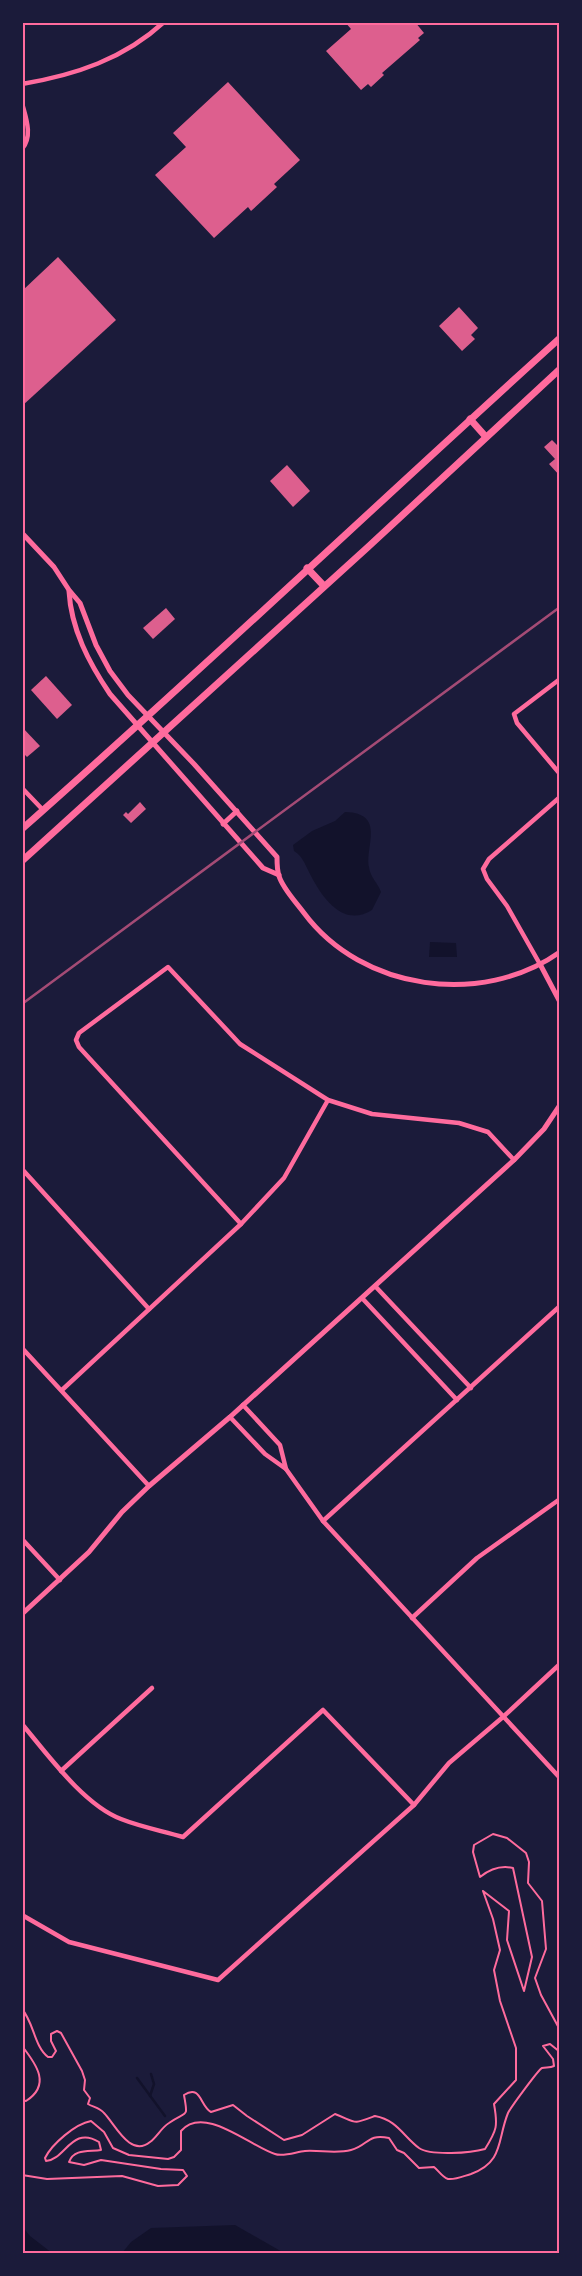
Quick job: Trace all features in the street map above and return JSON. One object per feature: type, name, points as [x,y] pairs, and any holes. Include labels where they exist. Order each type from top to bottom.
[{"type":"main road","points":[[22,829],[137,727],[307,568],[560,338]]},
{"type":"main road","points":[[22,861],[560,369]]},
{"type":"main road","points":[[470,419],[486,437]]},
{"type":"main road","points":[[307,568],[324,586]]},
{"type":"street","points":[[22,84],[72,74],[110,60],[145,38],[164,22]]},
{"type":"street","points":[[22,103],[29,133],[27,142],[22,149]]},
{"type":"street","points":[[22,533],[54,567],[68,590],[80,603],[96,645],[110,671],[128,695],[237,811],[277,857],[279,876],[309,920],[324,936],[353,958],[396,977],[433,984],[459,985],[506,978],[540,966],[560,952]]},
{"type":"street","points":[[68,590],[69,606],[83,647],[94,670],[110,694],[262,868],[279,876]]},
{"type":"street","points":[[560,679],[514,714],[517,723],[560,774]]},
{"type":"street","points":[[22,788],[43,810]]},
{"type":"street","points":[[560,797],[489,860],[484,869],[486,878],[507,906],[560,1002]]},
{"type":"street","points":[[223,824],[237,811]]},
{"type":"street","points":[[241,1224],[79,1047],[76,1040],[79,1033],[168,967],[240,1044],[328,1100],[372,1114],[459,1123],[488,1132],[514,1160]]},
{"type":"street","points":[[62,1390],[241,1224],[284,1178],[328,1100]]},
{"type":"street","points":[[22,1614],[89,1552],[122,1512],[149,1486],[230,1417],[514,1160],[544,1129],[560,1105]]},
{"type":"street","points":[[22,1169],[149,1309]]},
{"type":"street","points":[[374,1286],[471,1388]]},
{"type":"street","points":[[362,1298],[458,1400]]},
{"type":"street","points":[[323,1521],[560,1306]]},
{"type":"street","points":[[22,1348],[149,1486]]},
{"type":"street","points":[[243,1405],[280,1445],[286,1469]]},
{"type":"street","points":[[230,1417],[265,1454],[286,1469],[323,1521],[560,1778]]},
{"type":"street","points":[[412,1618],[478,1558],[560,1499]]},
{"type":"street","points":[[22,1539],[60,1580]]},
{"type":"street","points":[[22,1915],[69,1942],[218,1980],[414,1805],[449,1763],[503,1717],[560,1664]]},
{"type":"street","points":[[61,1771],[152,1688]]},
{"type":"street","points":[[22,1724],[61,1771],[89,1799],[120,1819],[184,1837],[323,1710],[414,1805]]},
{"type":"path","points":[[22,2009],[29,2019],[40,2049],[48,2058],[52,2057],[56,2051],[51,2041],[52,2034],[57,2032],[62,2034],[82,2071],[85,2080],[84,2090],[89,2096],[88,2104],[102,2110],[116,2126],[122,2138],[132,2144],[138,2145],[152,2141],[167,2124],[185,2114],[188,2107],[184,2095],[189,2092],[196,2092],[210,2112],[233,2105],[246,2116],[284,2140],[302,2135],[335,2114],[354,2123],[361,2123],[375,2116],[392,2121],[419,2148],[426,2151],[470,2153],[485,2149],[496,2132],[497,2121],[494,2104],[516,2080],[516,2048],[500,2001],[494,1970],[500,1950],[494,1918],[483,1891],[509,1911],[507,1940],[524,1991],[532,1957],[513,1868],[500,1867],[490,1870],[480,1878],[473,1852],[474,1846],[493,1834],[508,1838],[526,1853],[529,1862],[528,1882],[542,1901],[546,1950],[535,1978],[540,1994],[560,2030]]},
{"type":"path","points":[[22,2175],[48,2179],[122,2176],[158,2186],[178,2185],[187,2176],[183,2170],[161,2169],[101,2160],[84,2165],[72,2164],[69,2162],[73,2155],[81,2152],[101,2150],[98,2142],[86,2138],[77,2139],[53,2160],[46,2161],[45,2158],[51,2149],[74,2129],[91,2121],[104,2132],[113,2148],[129,2155],[168,2159],[174,2157],[181,2150],[181,2131],[185,2126],[199,2122],[236,2132],[277,2155],[307,2151],[352,2150],[373,2136],[382,2136],[389,2138],[397,2150],[404,2153],[419,2168],[434,2167],[450,2179],[489,2165],[498,2152],[506,2118],[513,2104],[530,2085],[537,2072],[542,2068],[554,2066],[553,2059],[543,2046],[550,2044],[560,2052]]},
{"type":"path","points":[[22,2046],[36,2066],[40,2082],[35,2096],[26,2101],[22,2100]]},
{"type":"shaded area","points":[[345,812],[358,814],[370,824],[369,867],[381,892],[372,910],[362,915],[352,916],[344,913],[328,902],[302,859],[294,851],[293,845],[312,831],[335,821]]},
{"type":"shaded area","points":[[430,942],[456,943],[457,957],[429,957]]},
{"type":"shaded area","points":[[235,2225],[284,2253],[122,2253],[131,2242],[151,2228]]},
{"type":"shaded area","points":[[22,2226],[30,2236],[52,2253],[23,2253]]},
{"type":"building","points":[[345,22],[415,22],[424,33],[418,38],[420,40],[382,73],[384,75],[371,87],[368,84],[361,90],[326,51],[351,29]]},
{"type":"building","points":[[228,82],[300,160],[274,184],[277,187],[251,211],[248,207],[214,238],[155,175],[186,147],[173,133]]},
{"type":"building","points":[[58,257],[116,320],[22,406],[22,291]]},
{"type":"building","points":[[459,307],[478,328],[471,335],[475,339],[462,351],[439,326]]},
{"type":"building","points":[[552,440],[560,448],[560,476],[549,464],[555,459],[544,447]]},
{"type":"building","points":[[287,465],[310,491],[293,507],[270,481]]},
{"type":"building","points":[[166,608],[175,619],[153,639],[143,628]]},
{"type":"building","points":[[46,676],[72,705],[57,719],[31,690]]},
{"type":"building","points":[[22,727],[40,746],[27,757],[22,752]]},
{"type":"building","points":[[140,802],[146,809],[131,823],[123,815],[126,812],[128,814]]},
{"type":"waterway","points":[[150,2096],[154,2084],[151,2074]]},
{"type":"waterway","points":[[137,2078],[165,2116]]},
{"type":"railway","points":[[22,1004],[560,607]]}]
